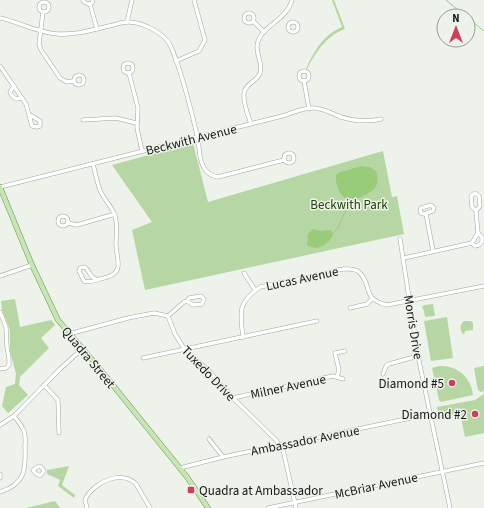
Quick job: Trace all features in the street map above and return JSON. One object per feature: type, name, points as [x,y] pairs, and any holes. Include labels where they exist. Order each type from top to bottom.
[{"type":"main road","name":"Quadra Street","points":[[0,187],[32,266],[54,313],[69,334],[180,468],[208,508]]},
{"type":"street","points":[[83,0],[86,4],[90,4]]},
{"type":"street","points":[[90,4],[93,0]]},
{"type":"street","points":[[127,22],[132,0]]},
{"type":"street","points":[[176,61],[199,51],[205,40],[194,0]]},
{"type":"street","points":[[251,124],[244,94],[247,86],[257,78],[260,72],[257,47],[259,39],[264,32],[289,9],[292,0]]},
{"type":"street","points":[[90,4],[97,29]]},
{"type":"street","points":[[43,12],[39,44],[41,50],[60,78],[68,82],[73,81]]},
{"type":"street","points":[[282,16],[289,23]]},
{"type":"street","points":[[0,18],[41,31],[57,34],[72,34],[127,22],[144,25],[164,38],[170,45],[182,76],[198,137],[202,165],[207,172],[214,176],[223,176],[284,160]]},
{"type":"street","points":[[253,21],[264,32]]},
{"type":"street","points":[[0,66],[26,104],[30,115]]},
{"type":"street","points":[[129,73],[138,108],[136,123],[142,151]]},
{"type":"street","points":[[304,81],[309,109]]},
{"type":"street","points":[[14,86],[10,92],[12,96],[16,99],[22,98]]},
{"type":"street","name":"Beckwith Avenue","points":[[0,187],[309,109],[321,110],[342,117],[358,120],[381,119]]},
{"type":"street","points":[[83,120],[116,118],[136,123]]},
{"type":"street","points":[[93,164],[100,190],[115,214],[117,227],[116,242],[119,264],[113,275],[88,282],[84,281],[79,271],[80,268],[87,268],[91,277],[96,279]]},
{"type":"street","points":[[472,243],[478,234],[476,211]]},
{"type":"street","points":[[68,223],[77,225],[115,214]]},
{"type":"street","points":[[426,214],[433,251]]},
{"type":"street","points":[[404,258],[472,243],[475,246],[479,245],[482,242],[482,237],[478,234]]},
{"type":"street","name":"Morris Drive","points":[[400,239],[418,356],[450,508]]},
{"type":"street","points":[[0,276],[32,266]]},
{"type":"street","name":"Lucas Avenue","points":[[243,337],[240,312],[242,305],[255,290],[260,287],[342,269],[353,269],[358,271],[362,276],[372,299]]},
{"type":"street","points":[[244,273],[255,290]]},
{"type":"street","points":[[350,308],[366,304],[372,299],[387,305],[484,286]]},
{"type":"street","points":[[69,334],[147,314],[154,313],[168,316],[184,302],[188,302]]},
{"type":"street","points":[[0,312],[6,327],[9,365],[0,370]]},
{"type":"street","name":"Tuxedo Drive","points":[[168,316],[175,334],[185,350],[209,370],[233,398],[277,441],[278,446]]},
{"type":"street","points":[[142,358],[317,321]]},
{"type":"street","points":[[0,328],[6,327]]},
{"type":"street","points":[[0,425],[14,416],[82,349]]},
{"type":"street","points":[[337,377],[339,370],[336,353],[345,351]]},
{"type":"street","points":[[382,374],[386,366],[389,364],[418,356]]},
{"type":"street","name":"Milner Avenue","points":[[233,398],[333,376],[343,379]]},
{"type":"street","points":[[44,385],[58,400],[59,432]]},
{"type":"street","name":"Ambassador Avenue","points":[[180,468],[223,457],[430,414]]},
{"type":"street","points":[[0,492],[12,487],[21,478],[25,467],[25,433],[14,416]]},
{"type":"street","points":[[209,439],[223,457]]},
{"type":"street","points":[[282,445],[296,508]]},
{"type":"street","name":"McBriar Avenue","points":[[268,508],[484,463]]},
{"type":"street","points":[[25,467],[33,470]]},
{"type":"street","points":[[87,508],[85,500],[87,494],[92,489],[106,479],[126,478],[136,484],[150,508]]},
{"type":"green space","points":[[332,0],[334,0],[345,29],[332,36],[322,45],[306,69],[324,39],[342,27]]},
{"type":"green space","name":"Beckwith Park","points":[[193,143],[208,202],[383,151],[392,197],[397,196],[404,234],[145,290],[132,230],[152,222],[112,165]]},
{"type":"green space","points":[[15,299],[20,327],[51,320],[55,325],[41,338],[49,348],[20,377],[19,385],[28,395],[8,413],[2,406],[6,387],[15,384],[16,374],[10,351],[10,330],[2,310],[1,301]]},
{"type":"green space","points":[[433,304],[435,315],[425,317],[422,307],[424,305]]},
{"type":"green space","points":[[447,317],[453,358],[431,361],[424,321]]},
{"type":"green space","points":[[464,321],[471,321],[473,323],[473,330],[465,331],[464,335],[461,324]]},
{"type":"green space","name":"Diamond #5","points":[[446,366],[462,373],[472,389],[473,395],[441,402],[439,400],[432,368]]},
{"type":"green space","points":[[484,366],[484,391],[481,392],[478,390],[474,368]]},
{"type":"green space","points":[[484,394],[484,433],[465,437],[460,413],[439,418],[437,407],[475,400]]},
{"type":"green space","points":[[69,466],[62,485],[75,495],[74,498],[58,486],[60,480],[47,474],[47,470]]},
{"type":"green space","points":[[55,501],[60,508],[26,508]]},
{"type":"shaded area","points":[[361,166],[370,167],[376,171],[378,178],[377,183],[368,194],[352,201],[348,200],[342,195],[338,188],[336,175],[338,173]]},
{"type":"shaded area","points":[[313,229],[321,231],[331,230],[333,235],[323,246],[315,248],[311,247],[307,245],[308,234]]},
{"type":"waterway","points":[[446,0],[456,8]]},
{"type":"waterway","points":[[476,24],[484,31]]},
{"type":"waterway","points":[[333,233],[338,228],[350,201]]},
{"type":"place","name":"Diamond #5","points":[[452,383]]},
{"type":"place","name":"Diamond #2","points":[[475,414]]},
{"type":"place","name":"Quadra at Ambassador","points":[[191,490]]}]
